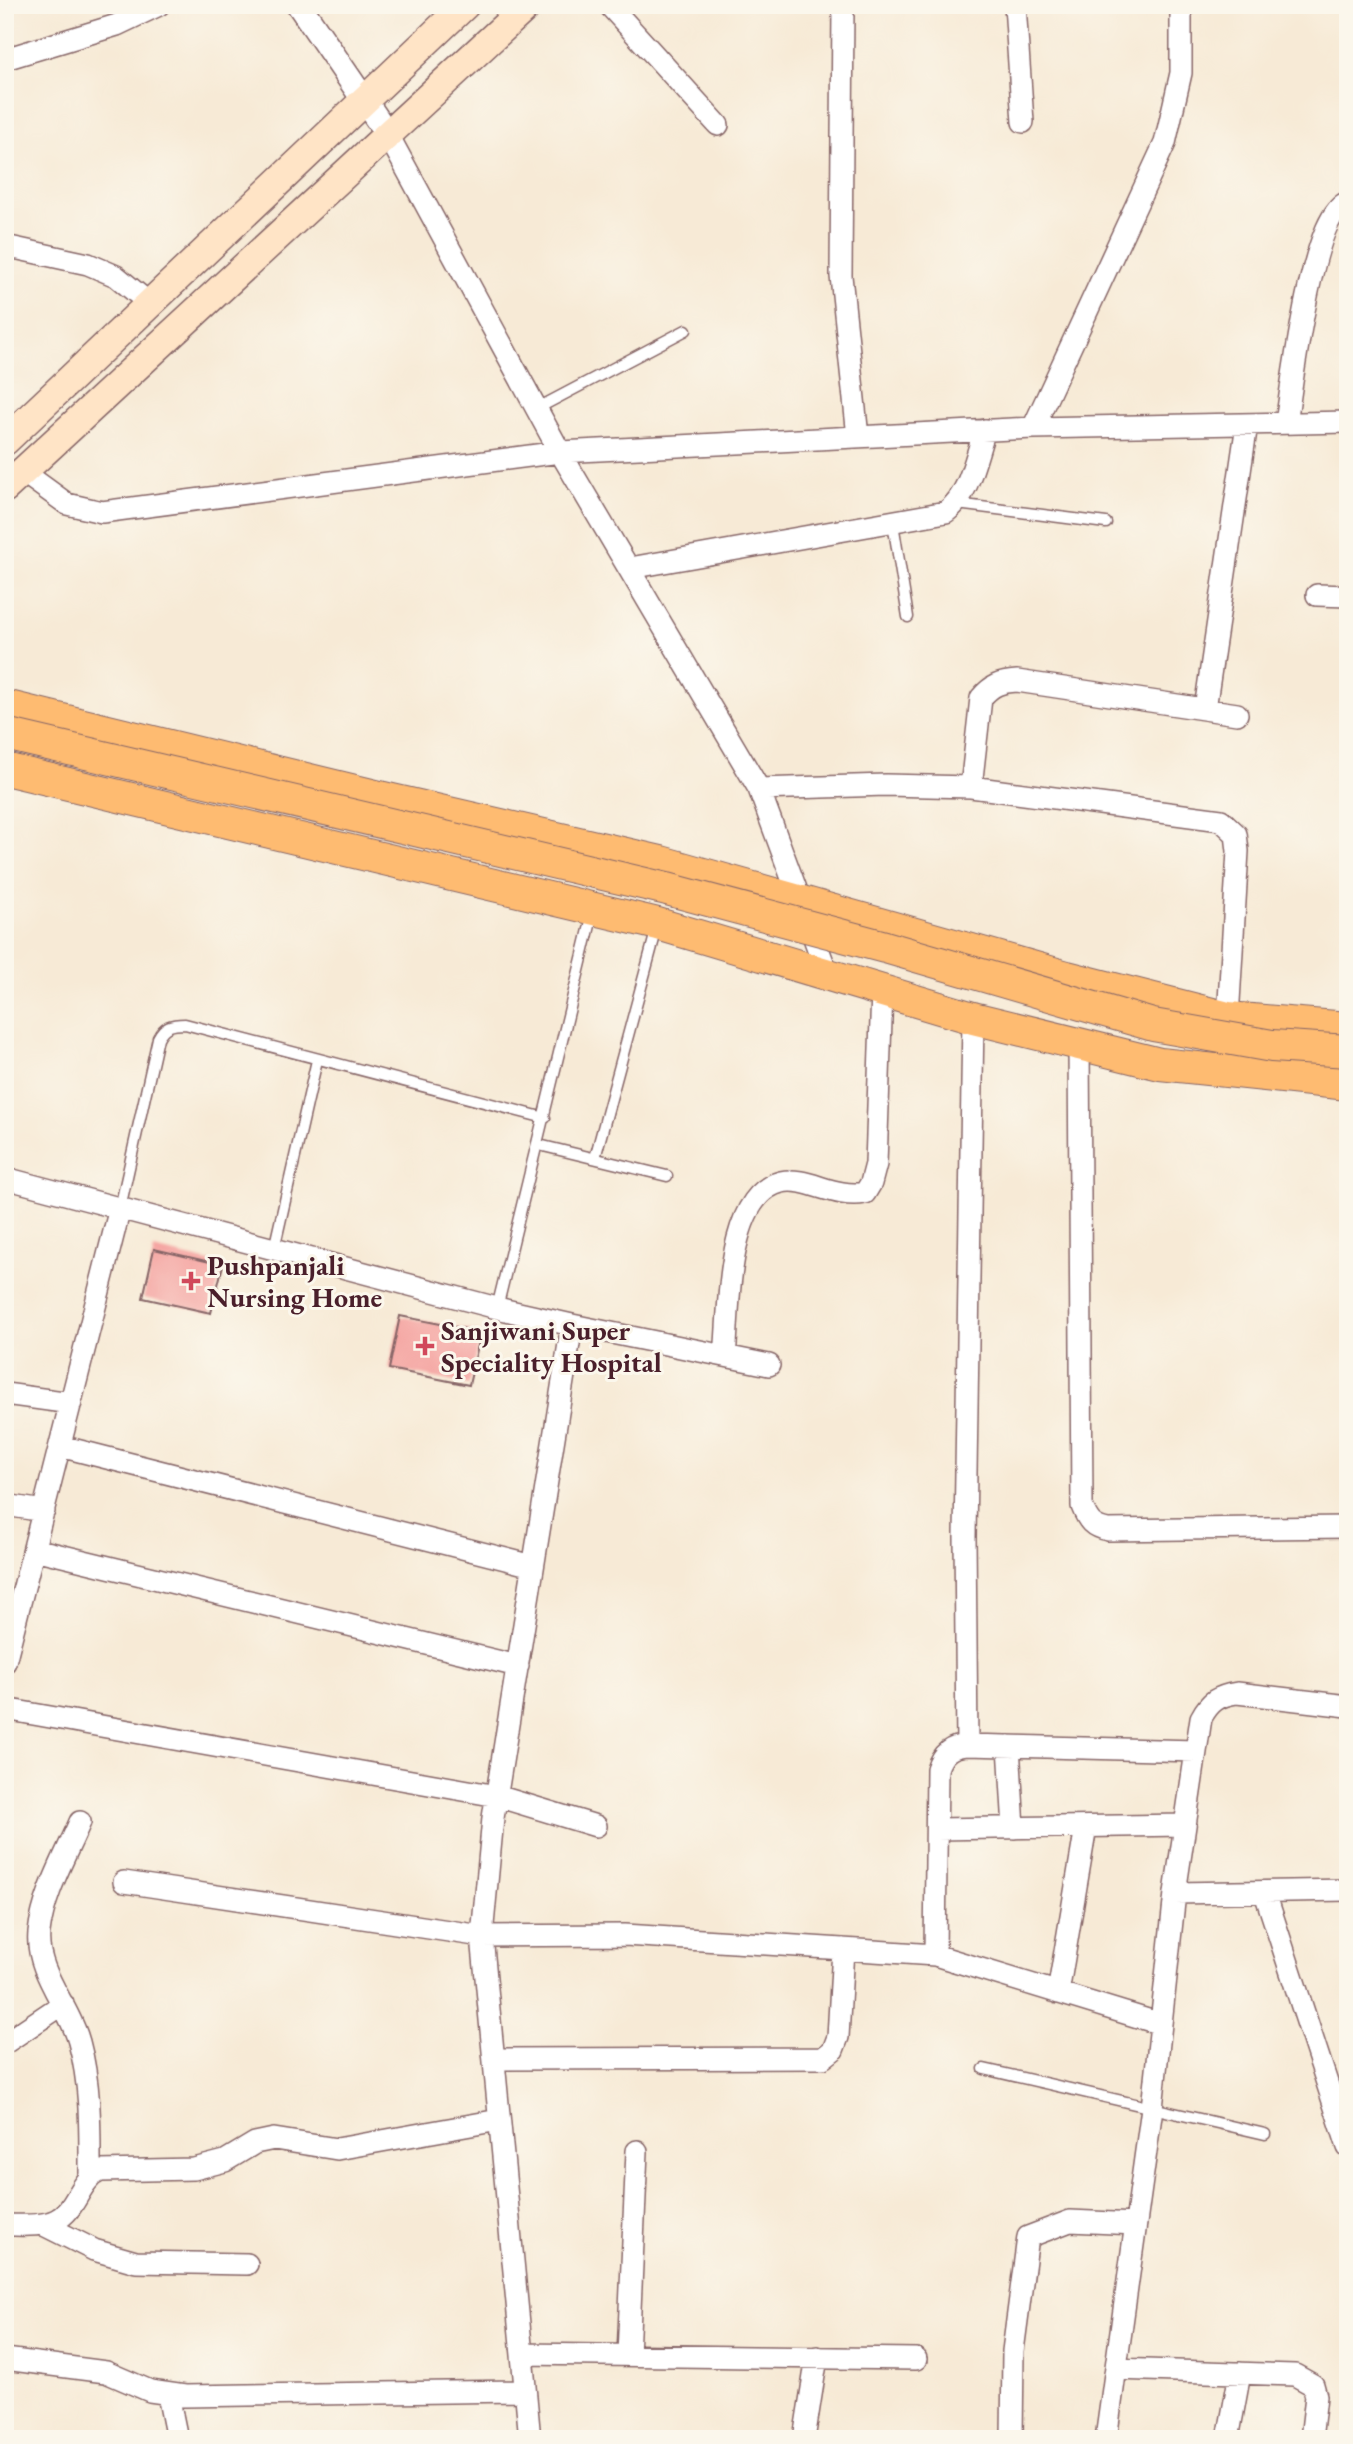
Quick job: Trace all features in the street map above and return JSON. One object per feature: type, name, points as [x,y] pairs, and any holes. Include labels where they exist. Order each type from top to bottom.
[{"type":"main road","points":[[5,441],[465,5]]},
{"type":"main road","points":[[14,480],[528,5]]},
{"type":"main road","points":[[5,706],[661,862],[1066,977],[1228,1018],[1348,1028]]},
{"type":"main road","points":[[5,734],[667,889],[885,947],[1153,1025],[1272,1046],[1348,1051]]},
{"type":"main road","points":[[5,769],[658,924],[973,1018],[1160,1064],[1348,1084]]},
{"type":"main road","points":[[451,876],[461,816]]},
{"type":"street","points":[[5,59],[117,25],[159,5]]},
{"type":"street","points":[[299,5],[388,135],[560,452],[759,789],[827,973]]},
{"type":"street","points":[[609,5],[718,125]]},
{"type":"street","points":[[843,5],[841,276],[858,437]]},
{"type":"street","points":[[1015,5],[1024,122]]},
{"type":"street","points":[[1033,428],[1165,142],[1181,73],[1181,5]]},
{"type":"street","points":[[1286,423],[1312,272],[1334,212],[1348,202]]},
{"type":"street","points":[[5,246],[89,264],[116,276],[150,304]]},
{"type":"street","points":[[14,480],[67,504],[102,512],[560,452],[1033,428],[1348,422]]},
{"type":"street","points":[[1205,709],[1247,424]]},
{"type":"street","points":[[630,568],[946,512],[957,504],[985,430]]},
{"type":"street","points":[[1317,595],[1348,596]]},
{"type":"street","points":[[971,788],[981,698],[991,687],[1002,682],[1017,681],[1237,714]]},
{"type":"street","points":[[759,789],[886,785],[971,788],[1221,820],[1230,825],[1236,834],[1238,851],[1228,1018]]},
{"type":"street","points":[[725,1356],[740,1224],[751,1202],[781,1182],[796,1182],[848,1197],[865,1193],[872,1183],[876,1164],[882,991]]},
{"type":"street","points":[[967,1745],[965,1537],[973,1018]]},
{"type":"street","points":[[1079,1043],[1082,1506],[1087,1518],[1094,1527],[1108,1530],[1348,1527]]},
{"type":"street","points":[[5,1178],[497,1308],[769,1365]]},
{"type":"street","points":[[5,1662],[121,1208]]},
{"type":"street","points":[[530,2439],[482,1936],[497,1796],[572,1325]]},
{"type":"street","points":[[5,1394],[71,1403]]},
{"type":"street","points":[[60,1446],[533,1566]]},
{"type":"street","points":[[5,1505],[44,1511]]},
{"type":"street","points":[[34,1549],[518,1666]]},
{"type":"street","points":[[1106,2439],[1152,2108],[1175,1893],[1201,1718],[1208,1704],[1220,1696],[1237,1693],[1348,1706]]},
{"type":"street","points":[[5,1709],[497,1796],[596,1826]]},
{"type":"street","points":[[935,1955],[940,1758],[954,1746],[1196,1751]]},
{"type":"street","points":[[1010,1746],[1014,1828]]},
{"type":"street","points":[[5,2225],[42,2224],[57,2220],[71,2206],[90,2175],[90,2101],[84,2064],[78,2039],[41,1953],[39,1935],[44,1909],[80,1822]]},
{"type":"street","points":[[937,1829],[1185,1825]]},
{"type":"street","points":[[1058,1993],[1086,1827]]},
{"type":"street","points":[[124,1882],[482,1936],[625,1935],[935,1955],[1161,2024]]},
{"type":"street","points":[[1175,1893],[1348,1890]]},
{"type":"street","points":[[1265,1893],[1348,2147]]},
{"type":"street","points":[[494,2059],[823,2059],[832,2050],[838,2037],[843,1949]]},
{"type":"street","points":[[5,2043],[63,2004]]},
{"type":"street","points":[[90,2175],[117,2170],[194,2169],[225,2161],[255,2143],[274,2139],[337,2149],[499,2120]]},
{"type":"street","points":[[628,2355],[637,2151]]},
{"type":"street","points":[[1012,2439],[1013,2351],[1028,2236],[1070,2221],[1136,2224]]},
{"type":"street","points":[[42,2224],[110,2257],[136,2262],[247,2263]]},
{"type":"street","points":[[522,2354],[916,2359]]},
{"type":"street","points":[[804,2439],[817,2357]]},
{"type":"street","points":[[5,2359],[106,2372],[150,2391],[168,2395],[525,2391]]},
{"type":"street","points":[[1116,2369],[1295,2375],[1313,2385],[1316,2396],[1311,2439]]},
{"type":"street","points":[[1228,2439],[1240,2373]]},
{"type":"street","points":[[168,2395],[177,2439]]},
{"type":"lane","points":[[536,409],[686,330]]},
{"type":"lane","points":[[957,504],[1106,523]]},
{"type":"lane","points":[[892,523],[908,617]]},
{"type":"lane","points":[[497,1308],[594,910]]},
{"type":"lane","points":[[595,1158],[658,924]]},
{"type":"lane","points":[[121,1208],[162,1029],[185,1024],[545,1118]]},
{"type":"lane","points":[[274,1249],[317,1059]]},
{"type":"lane","points":[[538,1145],[667,1176]]},
{"type":"lane","points":[[984,2069],[1265,2134]]},
{"type":"building","points":[[154,1249],[223,1265],[211,1313],[143,1298]]},
{"type":"building","points":[[400,1316],[481,1332],[469,1385],[389,1369]]},
{"type":"place","name":"Pushpanjali Nursing Home","points":[[191,1281]]},
{"type":"place","name":"Sanjiwani Super Speciality Hospital","points":[[425,1346]]}]
